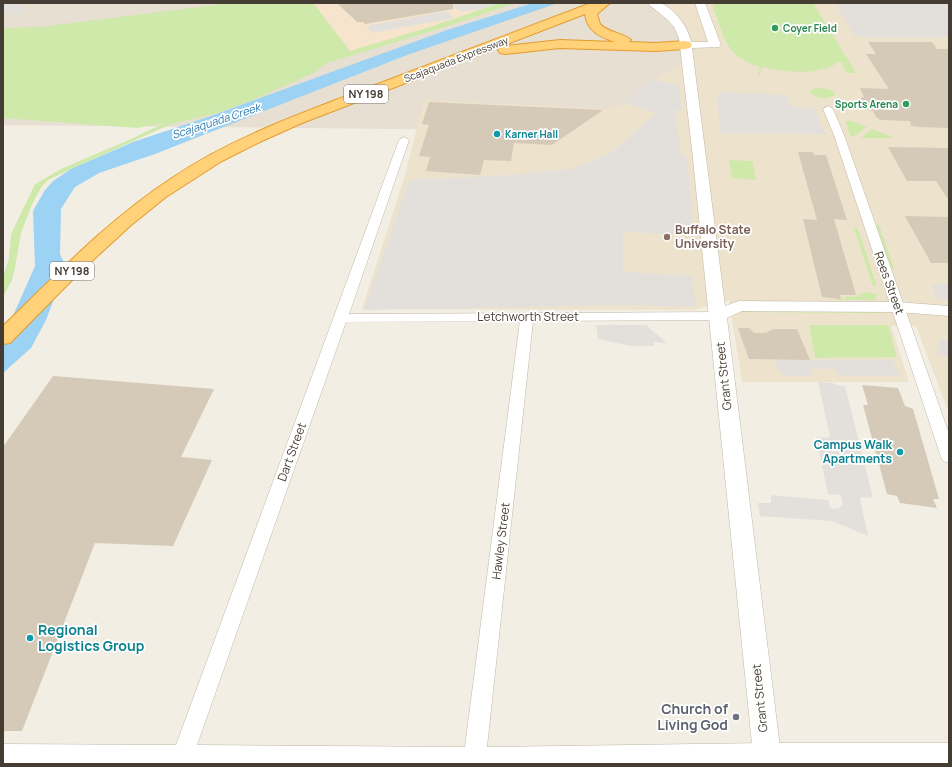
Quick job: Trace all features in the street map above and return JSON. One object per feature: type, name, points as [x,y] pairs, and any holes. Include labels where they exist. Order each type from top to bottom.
[{"type":"highway","name":"Scajaquada Expressway","points":[[3,338],[105,239],[135,206],[188,163],[251,130],[584,3]]},
{"type":"highway","name":"Scajaquada Expressway","points":[[3,317],[94,233],[135,206],[192,172],[250,140],[297,120],[603,3]]},
{"type":"highway","points":[[603,3],[591,14],[592,23],[603,33],[625,41],[685,45]]},
{"type":"highway","points":[[450,62],[497,51],[548,44],[576,43],[671,47],[685,45]]},
{"type":"street","name":"Grant Street","points":[[652,3],[677,22],[682,30],[685,45],[699,149],[767,759]]},
{"type":"street","points":[[685,45],[694,49],[716,47],[700,3]]},
{"type":"street","name":"Rees Street","points":[[828,109],[900,312],[949,457]]},
{"type":"street","name":"Dart Street","points":[[182,759],[404,140]]},
{"type":"street","points":[[900,312],[949,312]]},
{"type":"street","points":[[900,312],[949,322]]},
{"type":"street","name":"Letchworth Street","points":[[339,318],[717,316],[900,312]]},
{"type":"street","name":"Hawley Street","points":[[475,761],[528,317]]},
{"type":"street","points":[[3,754],[182,759],[475,761],[767,759],[949,753]]},
{"type":"shaded area","points":[[3,3],[725,3],[782,133],[3,125]]},
{"type":"shaded area","points":[[3,3],[24,3],[24,13],[3,15]]},
{"type":"shaded area","points":[[313,3],[500,3],[424,29],[350,51]]},
{"type":"shaded area","points":[[449,3],[499,3],[485,8],[461,12]]},
{"type":"shaded area","name":"Buffalo State University","points":[[663,3],[949,3],[949,413],[916,326],[891,326],[909,382],[742,382],[729,300],[694,310],[362,309],[405,175],[424,100],[608,109],[626,104],[664,74],[696,52],[686,22]]},
{"type":"shaded area","points":[[835,3],[949,3],[949,37],[855,37]]},
{"type":"shaded area","points":[[446,11],[454,18],[372,33],[366,26]]},
{"type":"shaded area","points":[[653,80],[678,85],[683,110],[675,110],[680,147],[683,156],[687,157],[694,235],[623,232],[623,272],[692,276],[696,307],[627,305],[364,310],[409,180],[512,175],[573,169],[612,152],[656,113],[623,103]]},
{"type":"shaded area","points":[[717,92],[787,95],[790,106],[814,108],[826,134],[720,133]]},
{"type":"shaded area","points":[[949,283],[949,300],[936,298],[932,284]]},
{"type":"shaded area","points":[[596,325],[646,325],[667,343],[654,342],[654,346],[631,346],[598,339]]},
{"type":"shaded area","points":[[941,339],[949,341],[949,357],[935,353]]},
{"type":"shaded area","points":[[774,360],[892,360],[900,376],[839,376],[837,370],[835,369],[812,369],[810,370],[813,376],[783,376],[781,371],[777,369]]},
{"type":"shaded area","points":[[818,382],[833,383],[836,385],[845,386],[873,498],[862,497],[860,499],[868,536],[832,521],[760,516],[758,503],[771,503],[771,495],[828,500],[830,507],[834,509],[839,508],[843,504],[841,495],[828,494],[816,437],[827,438],[830,436]]},
{"type":"green space","points":[[230,3],[313,3],[350,51],[424,29],[500,3],[515,3],[442,28],[327,63],[314,73],[250,101],[214,114],[171,124],[48,180],[42,186],[33,202],[21,233],[12,280],[3,297],[3,277],[9,258],[11,234],[35,184],[63,168],[129,140],[164,123],[137,128],[3,118],[3,28],[40,27]]},
{"type":"green space","name":"Coyer Field","points":[[713,3],[813,3],[856,73],[847,73],[840,61],[832,66],[822,69],[802,72],[792,72],[762,67],[759,77],[760,67],[739,57],[728,45],[713,8]]},
{"type":"green space","points":[[824,88],[833,91],[835,95],[829,98],[822,98],[815,96],[810,92],[813,89]]},
{"type":"green space","points":[[848,121],[867,127],[851,137],[846,122]]},
{"type":"green space","points":[[872,129],[890,136],[892,138],[861,138]]},
{"type":"green space","points":[[729,160],[752,161],[756,180],[732,178]]},
{"type":"green space","points":[[875,225],[879,225],[894,268],[891,270]]},
{"type":"green space","points":[[854,227],[858,229],[876,284],[874,286],[872,284]]},
{"type":"green space","points":[[864,292],[877,294],[875,300],[836,300],[835,298],[846,299],[846,296],[857,297]]},
{"type":"green space","points":[[883,310],[884,313],[741,312],[741,311]]},
{"type":"green space","points":[[809,325],[888,325],[897,357],[815,358]]},
{"type":"water","name":"Scajaquada Creek","points":[[533,3],[558,3],[407,55],[155,154],[99,173],[75,187],[61,209],[60,254],[66,267],[46,320],[31,348],[3,373],[3,330],[12,318],[35,266],[33,211],[45,190],[53,181],[71,169],[133,142],[211,116],[447,30]]},
{"type":"building","points":[[337,3],[453,3],[453,9],[365,24],[363,22],[357,22]]},
{"type":"building","points":[[868,42],[932,42],[937,49],[949,49],[949,128],[918,127],[911,126],[910,121],[880,120],[876,117],[873,111],[865,109],[859,99],[864,97],[860,88],[889,89],[866,54],[876,54]]},
{"type":"building","name":"Karner Hall","points":[[429,102],[603,110],[552,145],[514,143],[511,161],[484,160],[480,175],[426,171],[430,157],[419,156],[429,125],[422,124]]},
{"type":"building","points":[[888,147],[949,148],[949,201],[936,181],[907,181]]},
{"type":"building","points":[[798,152],[813,152],[814,155],[826,155],[847,220],[834,219],[856,295],[840,295],[841,299],[822,297],[803,219],[817,220]]},
{"type":"building","points":[[905,216],[949,217],[949,263],[931,263]]},
{"type":"building","points":[[738,328],[749,328],[754,333],[766,333],[773,329],[797,329],[810,360],[749,359]]},
{"type":"building","name":"Regional Logistics Group","points":[[53,376],[214,389],[181,457],[212,460],[173,546],[95,543],[22,731],[3,731],[3,447]]},
{"type":"building","name":"Campus Walk Apartments","points":[[862,385],[898,388],[905,406],[913,409],[939,499],[933,499],[937,508],[900,503],[897,496],[887,494],[863,405],[868,405]]},
{"type":"place","name":"Coyer Field","points":[[775,28]]},
{"type":"place","name":"Sports Arena","points":[[906,104]]},
{"type":"place","name":"Karner Hall","points":[[497,134]]},
{"type":"place","name":"Buffalo State University","points":[[667,237]]},
{"type":"place","name":"Campus Walk Apartments","points":[[900,452]]},
{"type":"place","name":"Regional Logistics Group","points":[[30,638]]},
{"type":"place","name":"Church of Living God","points":[[736,717]]}]
